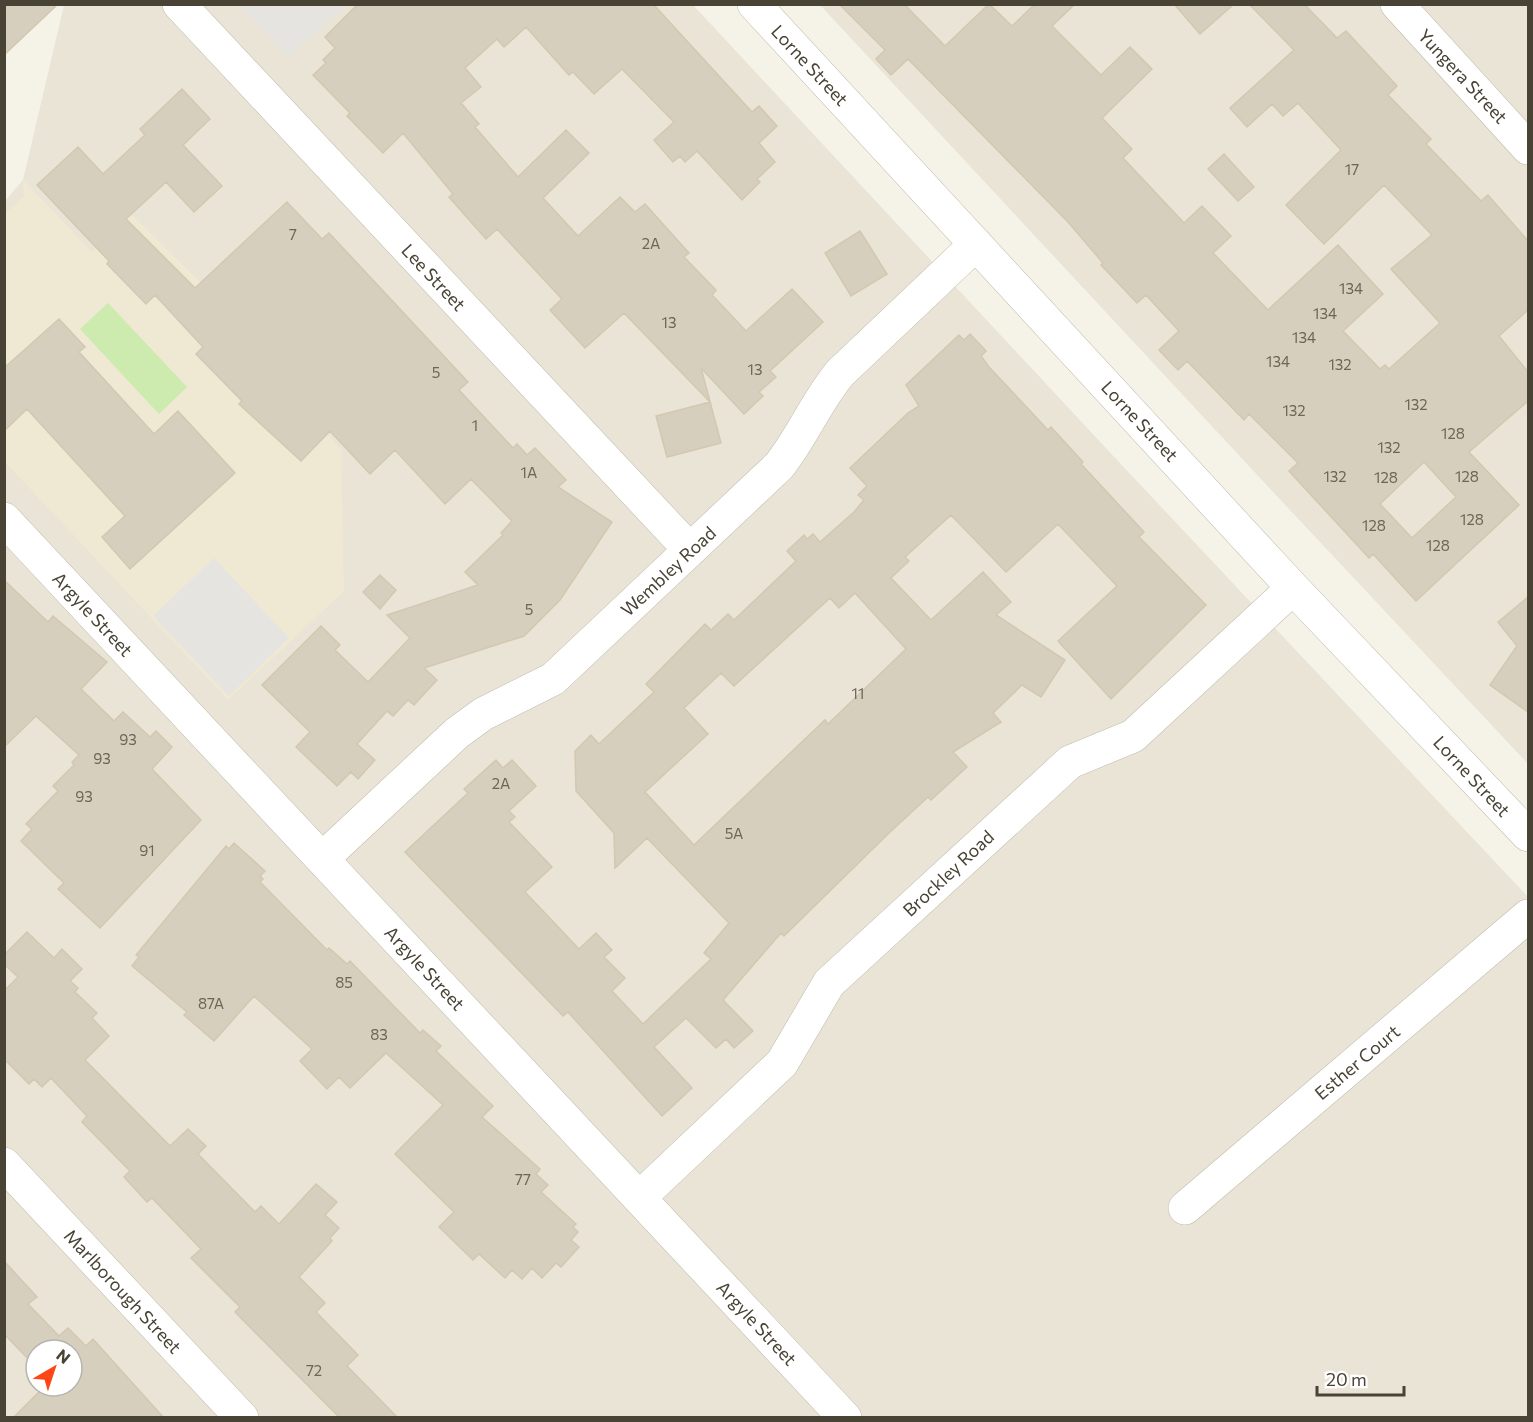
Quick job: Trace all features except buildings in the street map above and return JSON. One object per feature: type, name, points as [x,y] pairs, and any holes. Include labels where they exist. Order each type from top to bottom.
[{"type":"street","name":"Lee Street","points":[[179,4],[690,550]]},
{"type":"street","name":"Lorne Street","points":[[754,4],[1293,588],[1528,835]]},
{"type":"street","name":"Yungera Street","points":[[1397,4],[1528,148]]},
{"type":"street","name":"Wembley Road","points":[[322,859],[457,733],[483,714],[553,679],[780,466],[795,446],[824,393],[840,373],[976,244]]},
{"type":"street","name":"Argyle Street","points":[[4,519],[845,1418]]},
{"type":"street","name":"Brockley Road","points":[[639,1198],[782,1064],[829,983],[1070,762],[1133,736],[1293,588]]},
{"type":"street","name":"Esther Court","points":[[1185,1208],[1528,916]]},
{"type":"street","name":"Marlborough Street","points":[[4,1164],[242,1418]]},
{"type":"shaded area","points":[[244,4],[346,5],[288,57],[241,7]]},
{"type":"shaded area","points":[[64,5],[693,5],[1528,897],[1528,1417],[5,1418],[4,202],[23,180]]},
{"type":"shaded area","points":[[820,5],[1528,5],[1528,764],[1275,494]]},
{"type":"shaded area","points":[[23,180],[92,252],[131,214],[196,278],[336,426],[328,434],[341,450],[344,591],[228,700],[5,462],[5,214],[24,196]]},
{"type":"shaded area","points":[[214,558],[289,638],[229,696],[153,616]]},
{"type":"green space","points":[[108,303],[187,387],[159,414],[80,329]]}]
